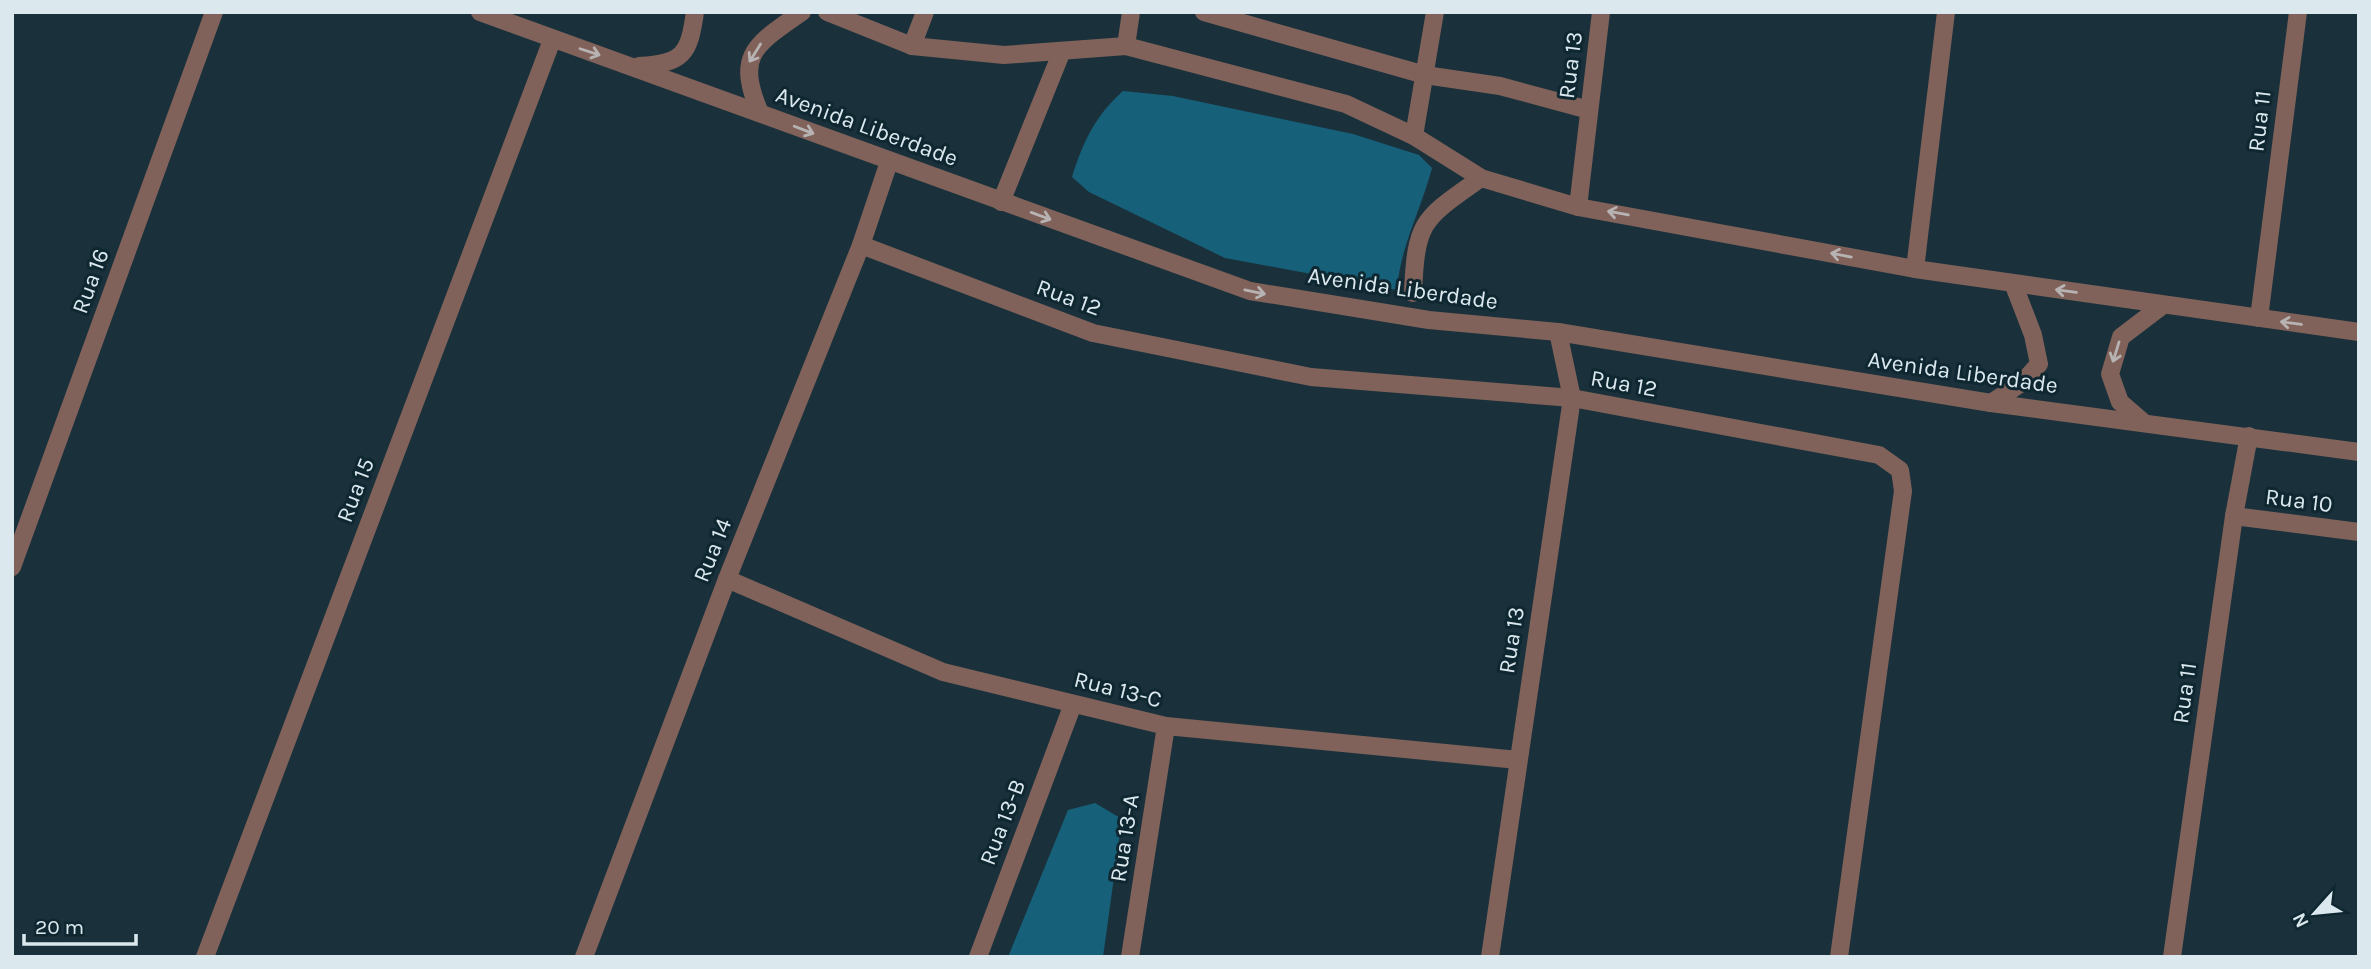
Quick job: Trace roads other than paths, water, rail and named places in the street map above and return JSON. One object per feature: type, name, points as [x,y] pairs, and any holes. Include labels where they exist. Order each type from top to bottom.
[{"type":"street","name":"Rua 16","points":[[12,567],[214,12]]},
{"type":"street","name":"Avenida Liberdade","points":[[480,12],[1250,292],[1429,320],[1558,332],[1991,403],[2359,452]]},
{"type":"street","points":[[632,66],[669,64],[690,44],[695,12]]},
{"type":"street","points":[[760,113],[748,86],[748,61],[765,37],[802,12]]},
{"type":"street","points":[[827,12],[912,46],[1004,55],[1126,46],[1346,104],[1414,136],[1481,178],[1578,207],[1915,269],[2359,332]]},
{"type":"street","points":[[912,46],[925,12]]},
{"type":"street","points":[[1126,46],[1131,12]]},
{"type":"street","points":[[1204,12],[1425,75],[1500,86],[1589,110]]},
{"type":"street","points":[[1414,136],[1435,12]]},
{"type":"street","name":"Rua 13","points":[[1578,207],[1601,12]]},
{"type":"street","points":[[1915,269],[1946,12]]},
{"type":"street","name":"Rua 11","points":[[2259,318],[2298,12]]},
{"type":"street","name":"Rua 15","points":[[205,957],[552,40]]},
{"type":"street","points":[[1001,202],[1062,51]]},
{"type":"street","name":"Rua 14","points":[[584,957],[727,579],[861,245],[889,162]]},
{"type":"street","points":[[1413,293],[1415,249],[1429,215],[1481,178]]},
{"type":"street","name":"Rua 12","points":[[861,245],[1093,333],[1311,377],[1572,398],[1879,455],[1900,470],[1903,491],[1839,957]]},
{"type":"street","points":[[1991,403],[2023,382],[2039,364],[2033,335],[2013,283]]},
{"type":"street","points":[[2142,421],[2120,402],[2110,374],[2121,337],[2163,305]]},
{"type":"street","name":"Rua 13","points":[[1490,957],[1572,398],[1558,332]]},
{"type":"street","name":"Rua 11","points":[[2172,957],[2234,516],[2249,436]]},
{"type":"street","name":"Rua 10","points":[[2234,516],[2359,532]]},
{"type":"street","name":"Rua 13-C","points":[[727,579],[943,671],[1166,726],[1518,760]]},
{"type":"street","name":"Rua 13-B","points":[[978,957],[1073,704]]},
{"type":"street","name":"Rua 13-A","points":[[1130,957],[1166,726]]}]
